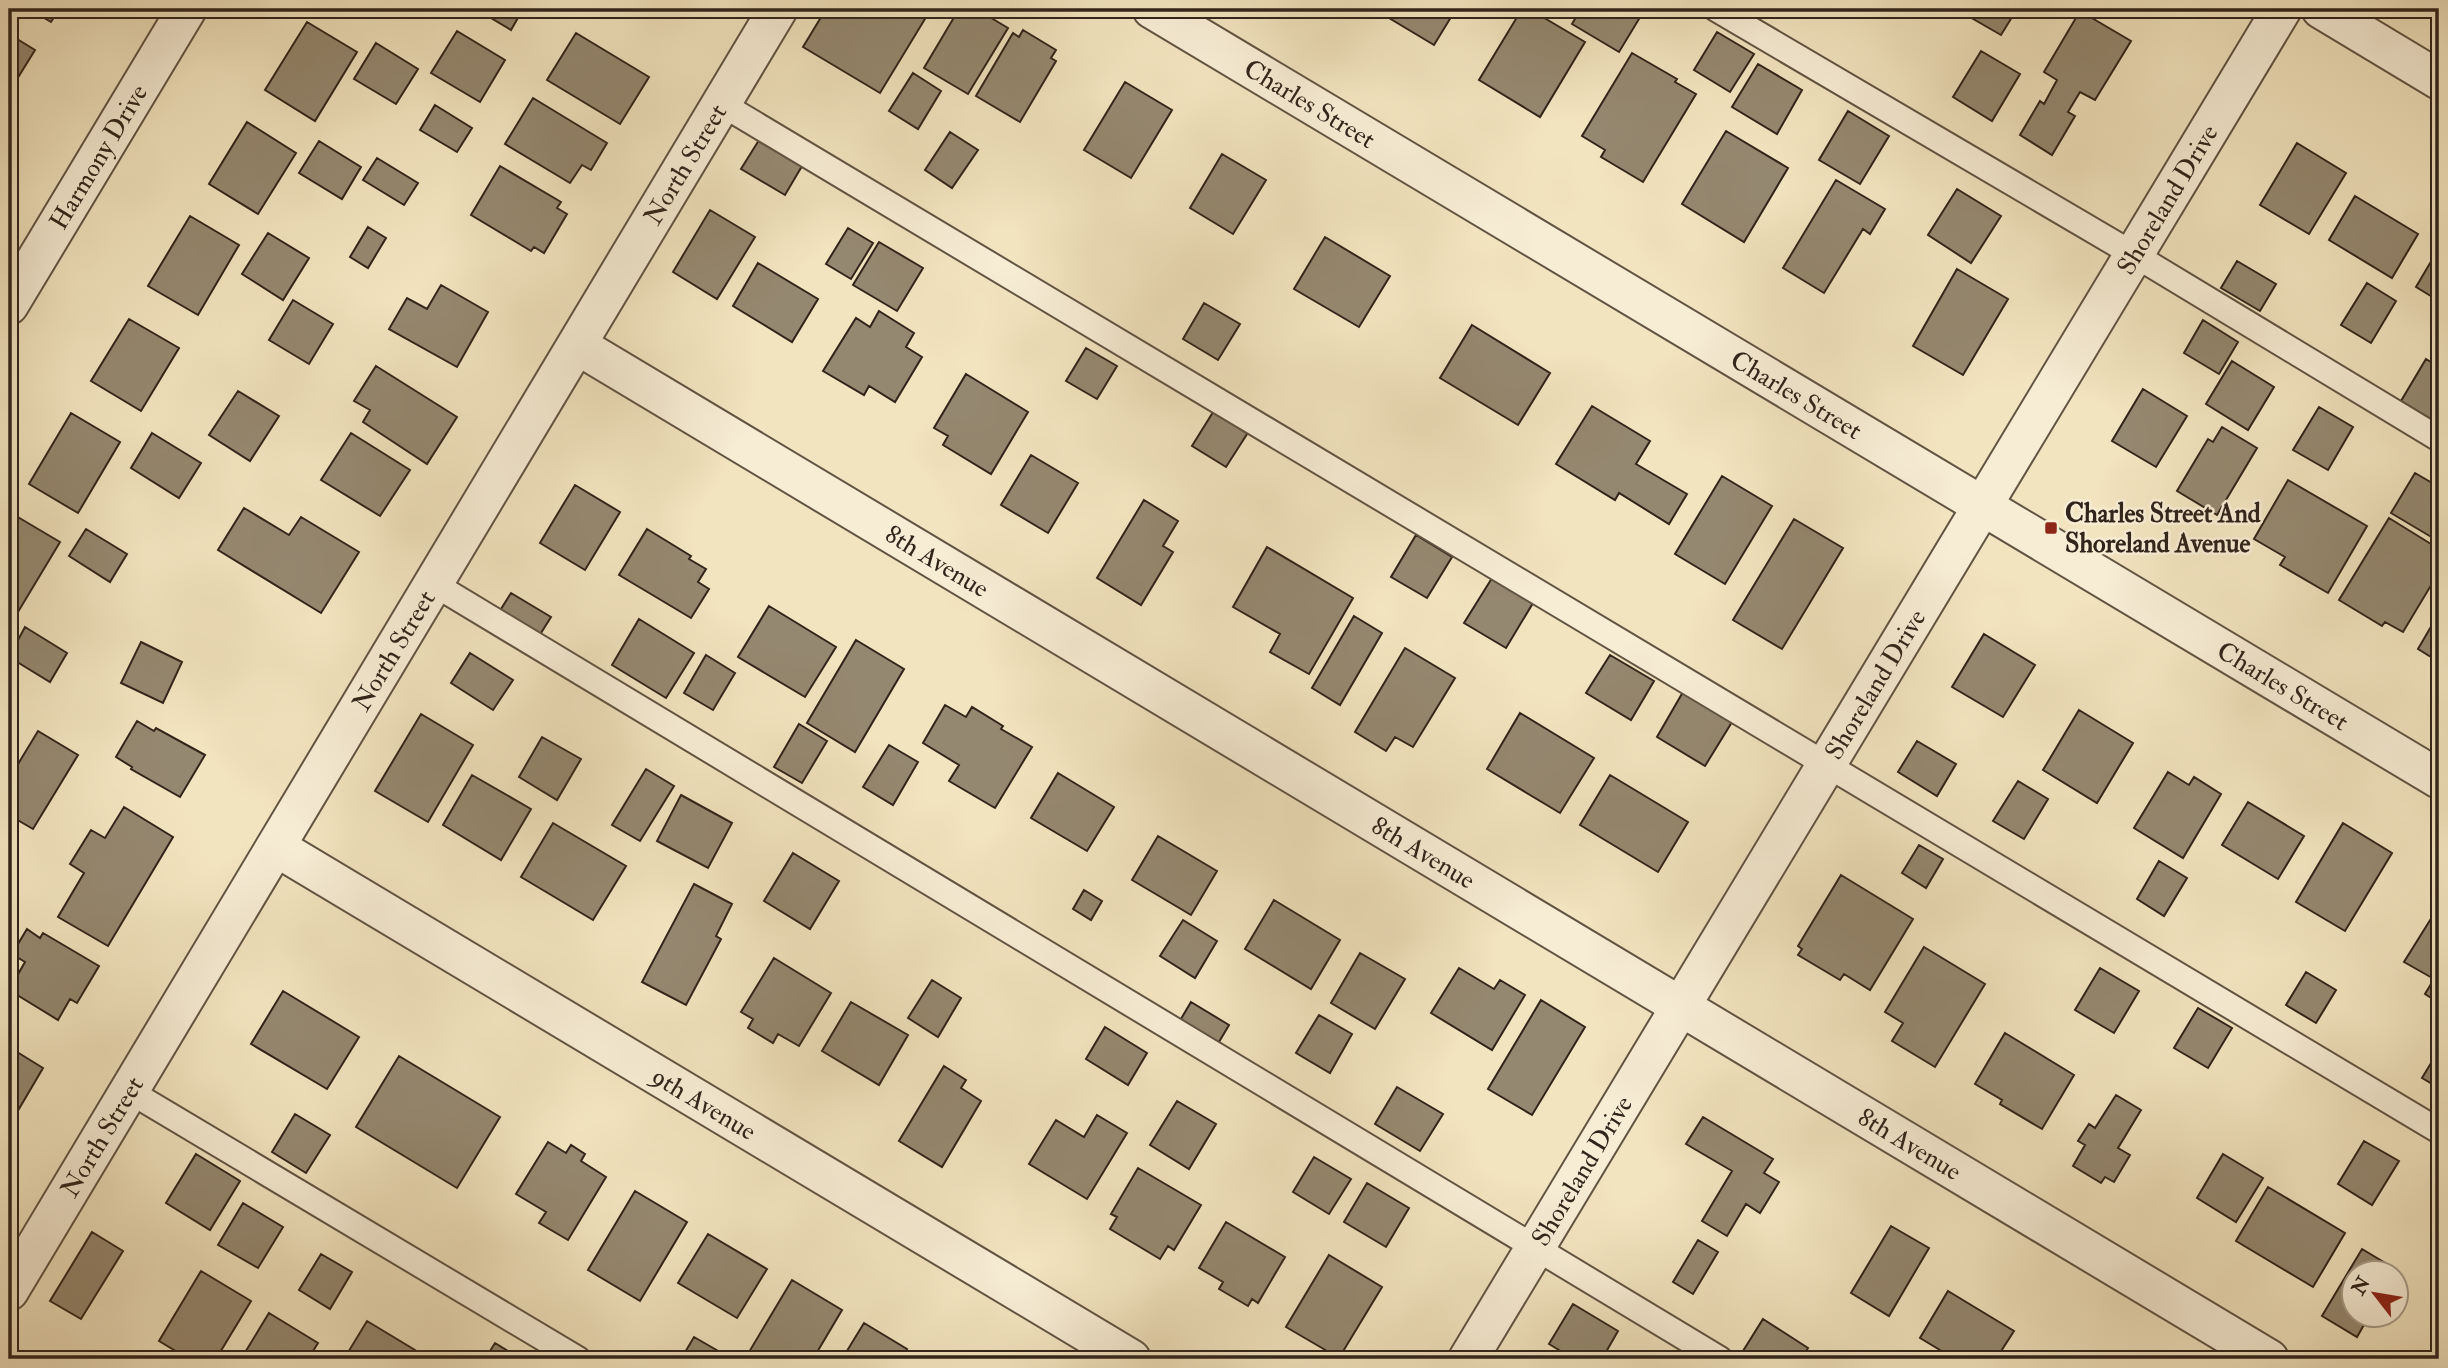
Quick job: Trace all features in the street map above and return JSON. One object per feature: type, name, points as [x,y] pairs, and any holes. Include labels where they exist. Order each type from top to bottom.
[{"type":"street","name":"Harmony Drive","points":[[9,305],[187,9]]},
{"type":"street","name":"North Street","points":[[9,1291],[778,9]]},
{"type":"street","name":"Charles Street","points":[[1152,9],[2439,779]]},
{"type":"street","name":"Shoreland Drive","points":[[1468,1359],[2282,9]]},
{"type":"street","points":[[2321,9],[2439,80]]},
{"type":"street","name":"8th Avenue","points":[[577,345],[2269,1359]]},
{"type":"street","name":"9th Avenue","points":[[276,847],[1131,1359]]},
{"type":"lane","points":[[1716,9],[2133,254],[2439,439]]},
{"type":"lane","points":[[720,103],[2439,1131]]},
{"type":"lane","points":[[434,584],[1720,1359]]},
{"type":"lane","points":[[129,1091],[578,1359]]},
{"type":"building","points":[[29,9],[59,9],[51,22]]},
{"type":"building","points":[[349,9],[366,9],[361,16]]},
{"type":"building","points":[[476,9],[523,9],[511,30]]},
{"type":"building","points":[[826,9],[931,9],[880,93],[803,47]]},
{"type":"building","points":[[959,9],[976,9],[1008,28],[968,94],[924,68]]},
{"type":"building","points":[[1374,9],[1456,9],[1434,45]]},
{"type":"building","points":[[1522,9],[1529,9],[1585,42],[1540,117],[1479,80]]},
{"type":"building","points":[[1581,9],[1645,9],[1619,52],[1572,24]]},
{"type":"building","points":[[1956,9],[2017,9],[2001,35]]},
{"type":"building","points":[[2080,11],[2131,41],[2095,100],[2080,92],[2068,112],[2075,116],[2052,155],[2020,135],[2040,101],[2044,104],[2057,80],[2044,72]]},
{"type":"building","points":[[307,22],[357,52],[315,121],[265,90]]},
{"type":"building","points":[[1023,30],[1056,50],[1051,58],[1056,61],[1020,122],[976,96],[1013,33],[1019,37]]},
{"type":"building","points":[[457,31],[505,60],[480,102],[431,73]]},
{"type":"building","points":[[1717,32],[1754,54],[1730,92],[1694,70]]},
{"type":"building","points":[[576,33],[649,77],[620,124],[547,80]]},
{"type":"building","points":[[9,34],[35,50],[9,92]]},
{"type":"building","points":[[376,43],[418,69],[396,104],[354,79]]},
{"type":"building","points":[[1981,51],[2020,74],[1992,121],[1953,97]]},
{"type":"building","points":[[1632,53],[1677,79],[1675,82],[1696,94],[1643,182],[1601,157],[1605,150],[1582,136]]},
{"type":"building","points":[[1758,64],[1802,90],[1777,134],[1732,107]]},
{"type":"building","points":[[913,73],[941,91],[918,129],[889,111]]},
{"type":"building","points":[[1125,82],[1172,110],[1131,178],[1084,150]]},
{"type":"building","points":[[533,98],[607,143],[591,170],[582,165],[570,183],[505,144]]},
{"type":"building","points":[[435,105],[472,128],[457,152],[420,130]]},
{"type":"building","points":[[1848,111],[1889,136],[1860,184],[1819,160]]},
{"type":"building","points":[[247,122],[296,153],[258,214],[209,184]]},
{"type":"building","points":[[1726,131],[1788,168],[1744,242],[1682,204]]},
{"type":"building","points":[[950,132],[978,150],[952,188],[925,170]]},
{"type":"building","points":[[759,140],[802,166],[785,195],[741,169]]},
{"type":"building","points":[[319,141],[361,167],[342,199],[299,173]]},
{"type":"building","points":[[2297,143],[2346,173],[2309,234],[2260,205]]},
{"type":"building","points":[[1222,154],[1266,180],[1233,234],[1190,208]]},
{"type":"building","points":[[377,158],[418,183],[404,205],[363,180]]},
{"type":"building","points":[[500,166],[561,202],[557,208],[567,214],[544,253],[534,247],[531,251],[471,215]]},
{"type":"building","points":[[1836,180],[1885,209],[1870,234],[1863,229],[1824,293],[1783,268]]},
{"type":"building","points":[[1957,189],[2001,216],[1971,263],[1928,235]]},
{"type":"building","points":[[2355,196],[2418,234],[2392,278],[2329,240]]},
{"type":"building","points":[[710,210],[755,237],[717,299],[673,272]]},
{"type":"building","points":[[190,216],[239,245],[198,315],[148,286]]},
{"type":"building","points":[[368,227],[386,238],[368,268],[350,257]]},
{"type":"building","points":[[848,228],[873,243],[851,279],[826,264]]},
{"type":"building","points":[[268,233],[309,258],[283,300],[242,274]]},
{"type":"building","points":[[1325,237],[1390,276],[1359,327],[1294,289]]},
{"type":"building","points":[[879,242],[923,268],[897,311],[853,285]]},
{"type":"building","points":[[2439,248],[2439,301],[2416,287]]},
{"type":"building","points":[[2237,261],[2276,284],[2260,311],[2221,288]]},
{"type":"building","points":[[758,263],[818,299],[792,342],[733,306]]},
{"type":"building","points":[[1957,269],[2008,299],[1963,375],[1913,346]]},
{"type":"building","points":[[2367,283],[2396,301],[2371,343],[2341,325]]},
{"type":"building","points":[[441,285],[488,312],[457,367],[389,329],[407,298],[427,309]]},
{"type":"building","points":[[293,300],[333,324],[309,364],[269,340]]},
{"type":"building","points":[[1204,303],[1240,324],[1218,360],[1183,339]]},
{"type":"building","points":[[879,311],[914,333],[906,347],[922,357],[895,402],[869,386],[864,395],[823,371],[856,318],[870,327]]},
{"type":"building","points":[[129,319],[179,348],[141,411],[91,381]]},
{"type":"building","points":[[2203,320],[2238,342],[2219,374],[2184,353]]},
{"type":"building","points":[[1472,325],[1550,373],[1518,425],[1440,378]]},
{"type":"building","points":[[1086,348],[1117,366],[1097,399],[1066,381]]},
{"type":"building","points":[[2426,359],[2439,367],[2439,424],[2401,401]]},
{"type":"building","points":[[2232,361],[2274,387],[2248,430],[2206,404]]},
{"type":"building","points":[[376,366],[457,417],[427,464],[363,422],[370,410],[354,401]]},
{"type":"building","points":[[966,374],[1028,412],[991,474],[943,445],[948,436],[934,428]]},
{"type":"building","points":[[2143,389],[2187,416],[2156,467],[2112,441]]},
{"type":"building","points":[[238,391],[279,416],[250,461],[209,435]]},
{"type":"building","points":[[1592,406],[1650,441],[1636,464],[1687,494],[1669,524],[1619,493],[1615,500],[1556,464]]},
{"type":"building","points":[[2319,407],[2353,427],[2328,470],[2293,450]]},
{"type":"building","points":[[1215,409],[1249,431],[1226,467],[1192,446]]},
{"type":"building","points":[[71,413],[120,442],[78,513],[29,484]]},
{"type":"building","points":[[2222,427],[2257,448],[2217,515],[2177,491],[2208,439],[2213,442]]},
{"type":"building","points":[[152,433],[201,463],[179,498],[131,468]]},
{"type":"building","points":[[351,433],[410,470],[380,516],[321,480]]},
{"type":"building","points":[[1031,455],[1078,483],[1048,533],[1001,505]]},
{"type":"building","points":[[2415,473],[2439,487],[2439,528],[2433,538],[2391,513]]},
{"type":"building","points":[[1722,476],[1772,506],[1725,584],[1675,554]]},
{"type":"building","points":[[2288,480],[2367,526],[2328,593],[2280,565],[2285,557],[2254,539]]},
{"type":"building","points":[[575,485],[620,512],[585,570],[540,543]]},
{"type":"building","points":[[1144,500],[1178,521],[1163,546],[1173,552],[1141,605],[1097,578]]},
{"type":"building","points":[[244,508],[289,535],[301,517],[359,552],[321,613],[218,550]]},
{"type":"building","points":[[11,513],[60,542],[18,612],[9,607]]},
{"type":"building","points":[[2389,518],[2439,549],[2439,572],[2403,632],[2385,622],[2382,626],[2339,600]]},
{"type":"building","points":[[1794,519],[1843,548],[1782,649],[1733,620]]},
{"type":"building","points":[[86,529],[127,554],[110,582],[69,556]]},
{"type":"building","points":[[647,529],[691,556],[689,559],[706,569],[698,582],[709,589],[691,618],[619,575]]},
{"type":"building","points":[[1416,535],[1452,557],[1427,598],[1391,577]]},
{"type":"building","points":[[1267,547],[1353,598],[1309,674],[1270,652],[1280,634],[1233,607]]},
{"type":"building","points":[[1492,578],[1533,603],[1506,648],[1464,623]]},
{"type":"building","points":[[511,593],[551,617],[536,641],[496,617]]},
{"type":"building","points":[[769,606],[836,647],[805,697],[738,657]]},
{"type":"building","points":[[2439,613],[2439,662],[2418,649]]},
{"type":"building","points":[[1354,616],[1382,633],[1340,705],[1312,688]]},
{"type":"building","points":[[639,619],[694,653],[666,698],[612,665]]},
{"type":"building","points":[[25,627],[67,653],[50,682],[9,657]]},
{"type":"building","points":[[1984,634],[2035,665],[2003,717],[1952,687]]},
{"type":"building","points":[[856,640],[904,669],[855,752],[807,723]]},
{"type":"building","points":[[141,642],[182,662],[163,703],[121,683]]},
{"type":"building","points":[[1405,648],[1455,678],[1413,747],[1395,737],[1386,751],[1355,732]]},
{"type":"building","points":[[470,653],[513,680],[493,710],[451,683]]},
{"type":"building","points":[[706,655],[735,673],[713,710],[684,693]]},
{"type":"building","points":[[1610,655],[1654,681],[1631,720],[1586,693]]},
{"type":"building","points":[[1683,692],[1732,722],[1705,766],[1657,737]]},
{"type":"building","points":[[945,705],[966,717],[972,707],[1003,726],[1001,729],[1032,747],[995,808],[949,781],[959,765],[923,743]]},
{"type":"building","points":[[2079,710],[2133,743],[2097,803],[2043,770]]},
{"type":"building","points":[[1520,713],[1594,758],[1560,813],[1487,769]]},
{"type":"building","points":[[421,714],[473,745],[428,822],[375,791]]},
{"type":"building","points":[[137,721],[154,731],[156,728],[205,755],[180,797],[131,769],[132,767],[116,757]]},
{"type":"building","points":[[799,724],[827,741],[802,783],[774,767]]},
{"type":"building","points":[[38,731],[78,755],[33,829],[9,815],[9,779]]},
{"type":"building","points":[[542,737],[581,759],[557,800],[519,777]]},
{"type":"building","points":[[1917,741],[1956,764],[1937,796],[1898,772]]},
{"type":"building","points":[[889,745],[918,762],[893,805],[863,787]]},
{"type":"building","points":[[646,769],[674,786],[640,841],[612,825]]},
{"type":"building","points":[[2168,772],[2189,785],[2194,777],[2221,794],[2183,858],[2134,828]]},
{"type":"building","points":[[1058,773],[1114,807],[1087,851],[1031,818]]},
{"type":"building","points":[[472,775],[531,809],[501,860],[443,825]]},
{"type":"building","points":[[1610,775],[1688,822],[1658,872],[1580,825]]},
{"type":"building","points":[[2018,781],[2048,799],[2024,839],[1993,821]]},
{"type":"building","points":[[681,795],[732,823],[708,868],[657,841]]},
{"type":"building","points":[[2248,802],[2304,836],[2278,879],[2222,845]]},
{"type":"building","points":[[124,807],[173,837],[108,946],[58,917],[84,873],[70,864],[91,830],[105,838]]},
{"type":"building","points":[[553,823],[626,866],[593,920],[521,877]]},
{"type":"building","points":[[2343,823],[2392,853],[2345,931],[2296,902]]},
{"type":"building","points":[[1158,836],[1217,871],[1191,915],[1132,880]]},
{"type":"building","points":[[1919,845],[1943,859],[1926,888],[1902,873]]},
{"type":"building","points":[[793,853],[839,881],[810,929],[764,901]]},
{"type":"building","points":[[2159,861],[2187,878],[2164,916],[2137,899]]},
{"type":"building","points":[[1841,875],[1913,919],[1870,990],[1844,974],[1840,980],[1798,955],[1802,949],[1798,946]]},
{"type":"building","points":[[694,884],[732,904],[716,936],[721,939],[686,1005],[642,982]]},
{"type":"building","points":[[1084,890],[1102,901],[1091,920],[1073,909]]},
{"type":"building","points":[[1274,900],[1340,940],[1311,989],[1245,949]]},
{"type":"building","points":[[2432,917],[2439,921],[2439,1003],[2425,994],[2434,979],[2404,962]]},
{"type":"building","points":[[1183,920],[1217,941],[1195,978],[1160,956]]},
{"type":"building","points":[[27,929],[40,938],[43,933],[99,966],[77,1003],[70,999],[58,1020],[9,990],[25,962],[12,954]]},
{"type":"building","points":[[1924,947],[1985,984],[1935,1067],[1892,1041],[1903,1023],[1885,1012]]},
{"type":"building","points":[[1360,953],[1405,979],[1375,1029],[1331,1003]]},
{"type":"building","points":[[774,958],[831,993],[799,1046],[778,1034],[773,1043],[748,1028],[753,1019],[741,1012]]},
{"type":"building","points":[[1459,968],[1494,989],[1500,980],[1525,995],[1492,1050],[1431,1013]]},
{"type":"building","points":[[2100,968],[2139,991],[2114,1033],[2075,1010]]},
{"type":"building","points":[[2306,972],[2336,990],[2316,1023],[2286,1005]]},
{"type":"building","points":[[932,980],[961,998],[938,1037],[908,1018]]},
{"type":"building","points":[[283,991],[359,1037],[327,1089],[251,1044]]},
{"type":"building","points":[[1541,1000],[1585,1027],[1532,1115],[1488,1089]]},
{"type":"building","points":[[851,1002],[908,1035],[879,1085],[822,1051]]},
{"type":"building","points":[[1191,1002],[1229,1025],[1213,1052],[1175,1029]]},
{"type":"building","points":[[2198,1008],[2232,1028],[2208,1068],[2174,1048]]},
{"type":"building","points":[[1319,1015],[1352,1034],[1330,1073],[1296,1053]]},
{"type":"building","points":[[1105,1027],[1147,1053],[1128,1085],[1086,1059]]},
{"type":"building","points":[[2005,1033],[2074,1075],[2042,1129],[2000,1104],[2002,1100],[1975,1084]]},
{"type":"building","points":[[9,1047],[43,1068],[16,1114],[9,1109]]},
{"type":"building","points":[[2439,1050],[2439,1088],[2422,1078]]},
{"type":"building","points":[[399,1056],[500,1117],[457,1188],[356,1127]]},
{"type":"building","points":[[944,1066],[966,1080],[961,1088],[981,1101],[942,1167],[899,1141]]},
{"type":"building","points":[[1397,1087],[1443,1114],[1420,1151],[1375,1124]]},
{"type":"building","points":[[2116,1095],[2141,1110],[2118,1148],[2130,1155],[2114,1182],[2105,1177],[2101,1183],[2073,1166],[2085,1145],[2078,1141],[2089,1124],[2095,1128]]},
{"type":"building","points":[[1177,1101],[1216,1124],[1189,1169],[1150,1145]]},
{"type":"building","points":[[295,1114],[330,1135],[306,1173],[272,1152]]},
{"type":"building","points":[[1097,1115],[1127,1133],[1087,1199],[1029,1164],[1056,1120],[1084,1137]]},
{"type":"building","points":[[1703,1117],[1773,1159],[1764,1173],[1779,1182],[1760,1213],[1746,1204],[1727,1236],[1702,1221],[1732,1171],[1686,1144]]},
{"type":"building","points":[[2364,1141],[2399,1161],[2372,1205],[2338,1184]]},
{"type":"building","points":[[548,1142],[566,1153],[571,1145],[585,1154],[581,1161],[606,1177],[568,1240],[539,1223],[546,1212],[516,1194]]},
{"type":"building","points":[[196,1154],[240,1181],[210,1230],[166,1203]]},
{"type":"building","points":[[2223,1154],[2263,1178],[2236,1222],[2197,1198]]},
{"type":"building","points":[[1314,1157],[1351,1179],[1329,1214],[1293,1192]]},
{"type":"building","points":[[1138,1168],[1201,1205],[1174,1250],[1168,1246],[1160,1259],[1110,1229],[1117,1217],[1111,1214]]},
{"type":"building","points":[[1367,1183],[1409,1208],[1386,1247],[1344,1222]]},
{"type":"building","points":[[2268,1187],[2345,1233],[2313,1287],[2236,1241]]},
{"type":"building","points":[[635,1191],[687,1222],[640,1301],[588,1270]]},
{"type":"building","points":[[243,1203],[283,1227],[258,1268],[218,1245]]},
{"type":"building","points":[[1226,1222],[1285,1257],[1258,1303],[1252,1299],[1248,1306],[1219,1289],[1223,1282],[1199,1268]]},
{"type":"building","points":[[1891,1226],[1929,1248],[1889,1316],[1851,1293]]},
{"type":"building","points":[[92,1232],[123,1251],[81,1319],[50,1301]]},
{"type":"building","points":[[708,1234],[767,1269],[737,1318],[678,1283]]},
{"type":"building","points":[[1698,1240],[1718,1252],[1693,1294],[1673,1282]]},
{"type":"building","points":[[2362,1249],[2380,1260],[2355,1260]]},
{"type":"building","points":[[321,1254],[352,1272],[330,1309],[299,1290]]},
{"type":"building","points":[[1329,1255],[1382,1287],[1339,1358],[1286,1327]]},
{"type":"building","points":[[201,1271],[251,1301],[216,1359],[189,1359],[159,1341]]},
{"type":"building","points":[[792,1280],[842,1310],[813,1359],[762,1359],[749,1352]]},
{"type":"building","points":[[2340,1286],[2340,1327],[2322,1316]]},
{"type":"building","points":[[1948,1291],[2014,1331],[1996,1359],[1955,1359],[1920,1338]]},
{"type":"building","points":[[1573,1304],[1618,1331],[1602,1359],[1574,1359],[1549,1344]]},
{"type":"building","points":[[269,1313],[318,1343],[308,1359],[241,1359]]},
{"type":"building","points":[[1763,1319],[1808,1348],[1801,1359],[1738,1359]]},
{"type":"building","points":[[367,1321],[415,1350],[409,1359],[344,1359]]},
{"type":"building","points":[[864,1323],[907,1349],[903,1355],[911,1359],[842,1359]]},
{"type":"building","points":[[2345,1330],[2361,1330],[2357,1337]]},
{"type":"building","points":[[694,1337],[732,1359],[681,1359]]},
{"type":"building","points":[[495,1343],[521,1359],[485,1359]]},
{"type":"building","points":[[2055,1353],[2066,1359],[2051,1359]]},
{"type":"place","name":"Charles Street And Shoreland Avenue","points":[[2051,528]]}]
